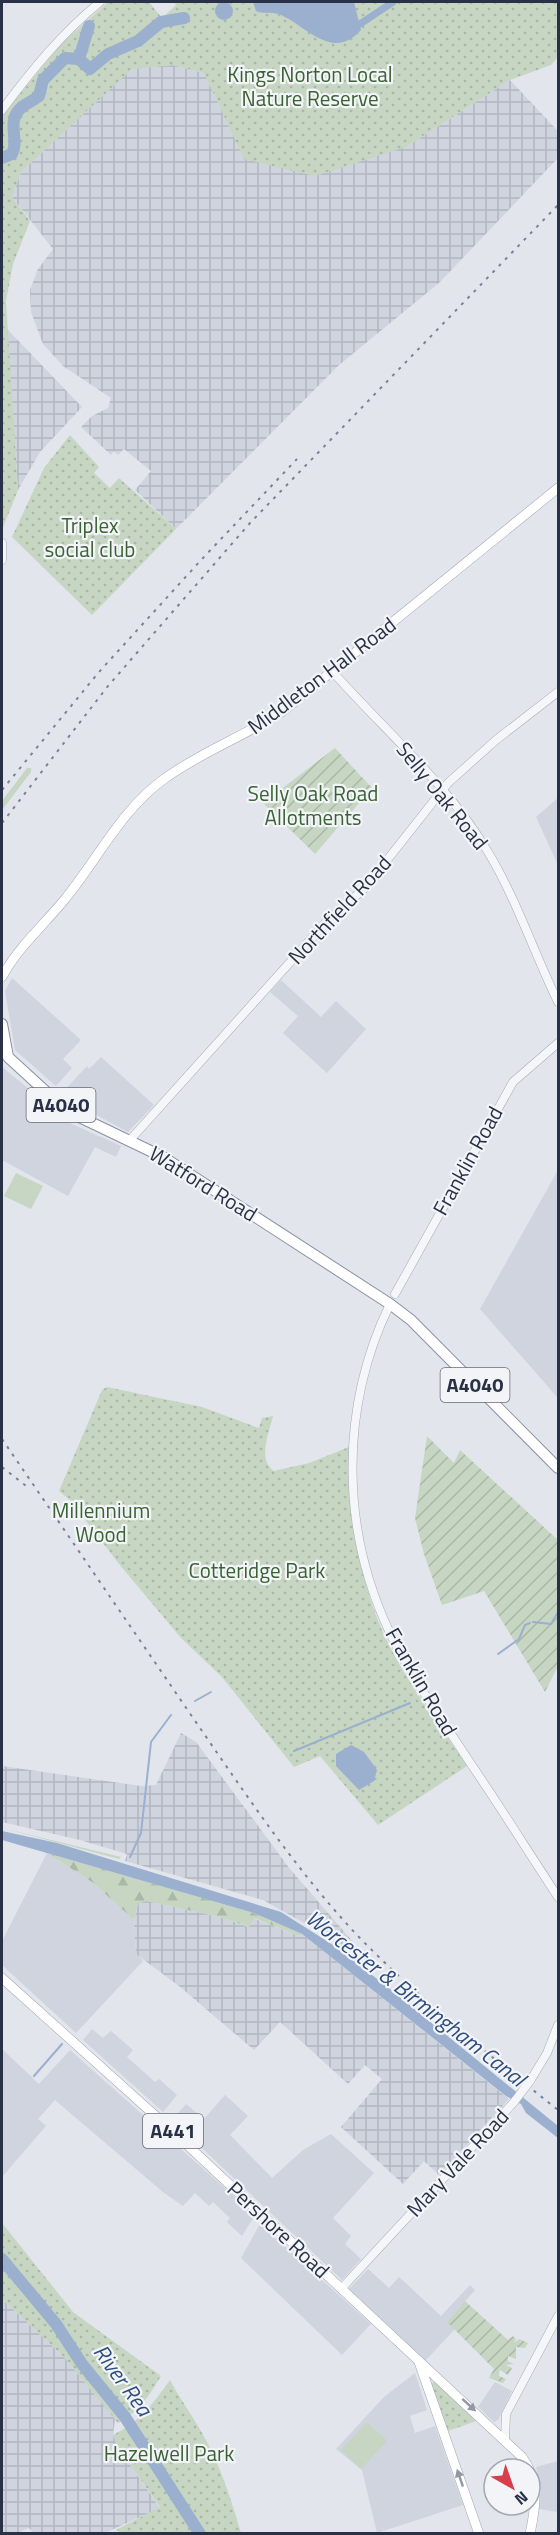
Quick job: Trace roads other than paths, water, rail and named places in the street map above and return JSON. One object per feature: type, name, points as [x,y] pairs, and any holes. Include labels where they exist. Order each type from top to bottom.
[{"type":"highway","points":[[2,1028],[4,1056]]},
{"type":"highway","name":"Watford Road","points":[[4,1056],[78,1118],[130,1140],[172,1164],[393,1299]]},
{"type":"highway","name":"A4040","points":[[393,1299],[558,1468]]},
{"type":"main road","name":"Middleton Hall Road","points":[[2,977],[85,874],[126,817],[150,791],[179,770],[259,727],[332,671],[558,488]]},
{"type":"main road","name":"Pershore Road","points":[[2,1978],[169,2128],[419,2362],[479,2534]]},
{"type":"main road","name":"A441","points":[[419,2362],[493,2427],[522,2457],[533,2475],[536,2488],[535,2510],[530,2534]]},
{"type":"main road","points":[[428,2385],[431,2378],[439,2379]]},
{"type":"street","points":[[2,110],[32,69],[72,27],[100,2]]},
{"type":"street","name":"Selly Oak Road","points":[[332,671],[428,772],[488,851],[558,1002]]},
{"type":"street","name":"Northfield Road","points":[[130,1140],[329,919],[365,888],[441,791],[496,740],[558,692]]},
{"type":"street","name":"Franklin Road","points":[[558,1042],[513,1082],[393,1299],[367,1359],[353,1425],[352,1466],[358,1532],[387,1624],[412,1673],[558,1897]]},
{"type":"street","name":"Mary Vale Road","points":[[341,2289],[514,2102],[542,2061],[558,2025]]},
{"type":"street","points":[[493,2427],[498,2425],[506,2414],[558,2316]]},
{"type":"street","points":[[505,2439],[506,2414]]},
{"type":"water","points":[[220,2],[228,2],[233,7],[231,18],[220,20],[215,15],[215,7]]},
{"type":"water","points":[[253,2],[354,2],[361,30],[350,39],[340,43],[330,42],[279,14],[256,11]]},
{"type":"water","points":[[351,1745],[364,1752],[377,1770],[374,1781],[359,1790],[336,1766],[336,1754]]},
{"type":"water","points":[[2,1831],[57,1843],[281,1912],[333,1945],[385,1985],[558,2126],[558,2138],[526,2113],[521,2104],[506,2096],[302,1934],[254,1913],[2,1840]]},
{"type":"waterway","points":[[360,24],[393,2]]},
{"type":"waterway","points":[[79,59],[90,69],[108,54],[138,41],[161,22],[184,18]]},
{"type":"waterway","name":"River Rea","points":[[79,59],[89,26]]},
{"type":"waterway","name":"River Rea","points":[[2,158],[12,154],[14,148],[13,124],[17,112],[39,96],[43,80],[65,58],[79,59]]},
{"type":"waterway","points":[[533,1622],[551,1624],[558,1612]]},
{"type":"waterway","points":[[498,1654],[519,1639],[525,1625],[530,1623]]},
{"type":"waterway","points":[[195,1701],[211,1692]]},
{"type":"waterway","points":[[294,1751],[410,1703]]},
{"type":"waterway","points":[[130,1857],[141,1833],[151,1742],[171,1715]]},
{"type":"waterway","points":[[34,2076],[62,2044]]},
{"type":"waterway","name":"River Rea","points":[[2,2259],[56,2324],[82,2364],[125,2417],[200,2534]]},
{"type":"railway","points":[[2,823],[108,686],[250,523],[558,205]]},
{"type":"railway","points":[[2,790],[99,672],[297,459]]},
{"type":"railway","points":[[2,1439],[250,1800],[312,1883],[357,1935],[405,1982],[558,2110]]},
{"type":"railway","points":[[2,1467],[30,1489]]},
{"type":"park label","name":"Kings Norton Local Nature Reserve","points":[[310,87]]},
{"type":"park label","name":"Triplex social club","points":[[90,538]]},
{"type":"park label","name":"Selly Oak Road Allotments","points":[[313,806]]},
{"type":"park label","name":"Millennium Wood","points":[[101,1523]]},
{"type":"park label","name":"Cotteridge Park","points":[[257,1571]]},
{"type":"park label","name":"Hazelwell Park","points":[[169,2454]]},
{"type":"water label","name":"Worcester & Birmingham Canal","points":[[416,1998]]}]
